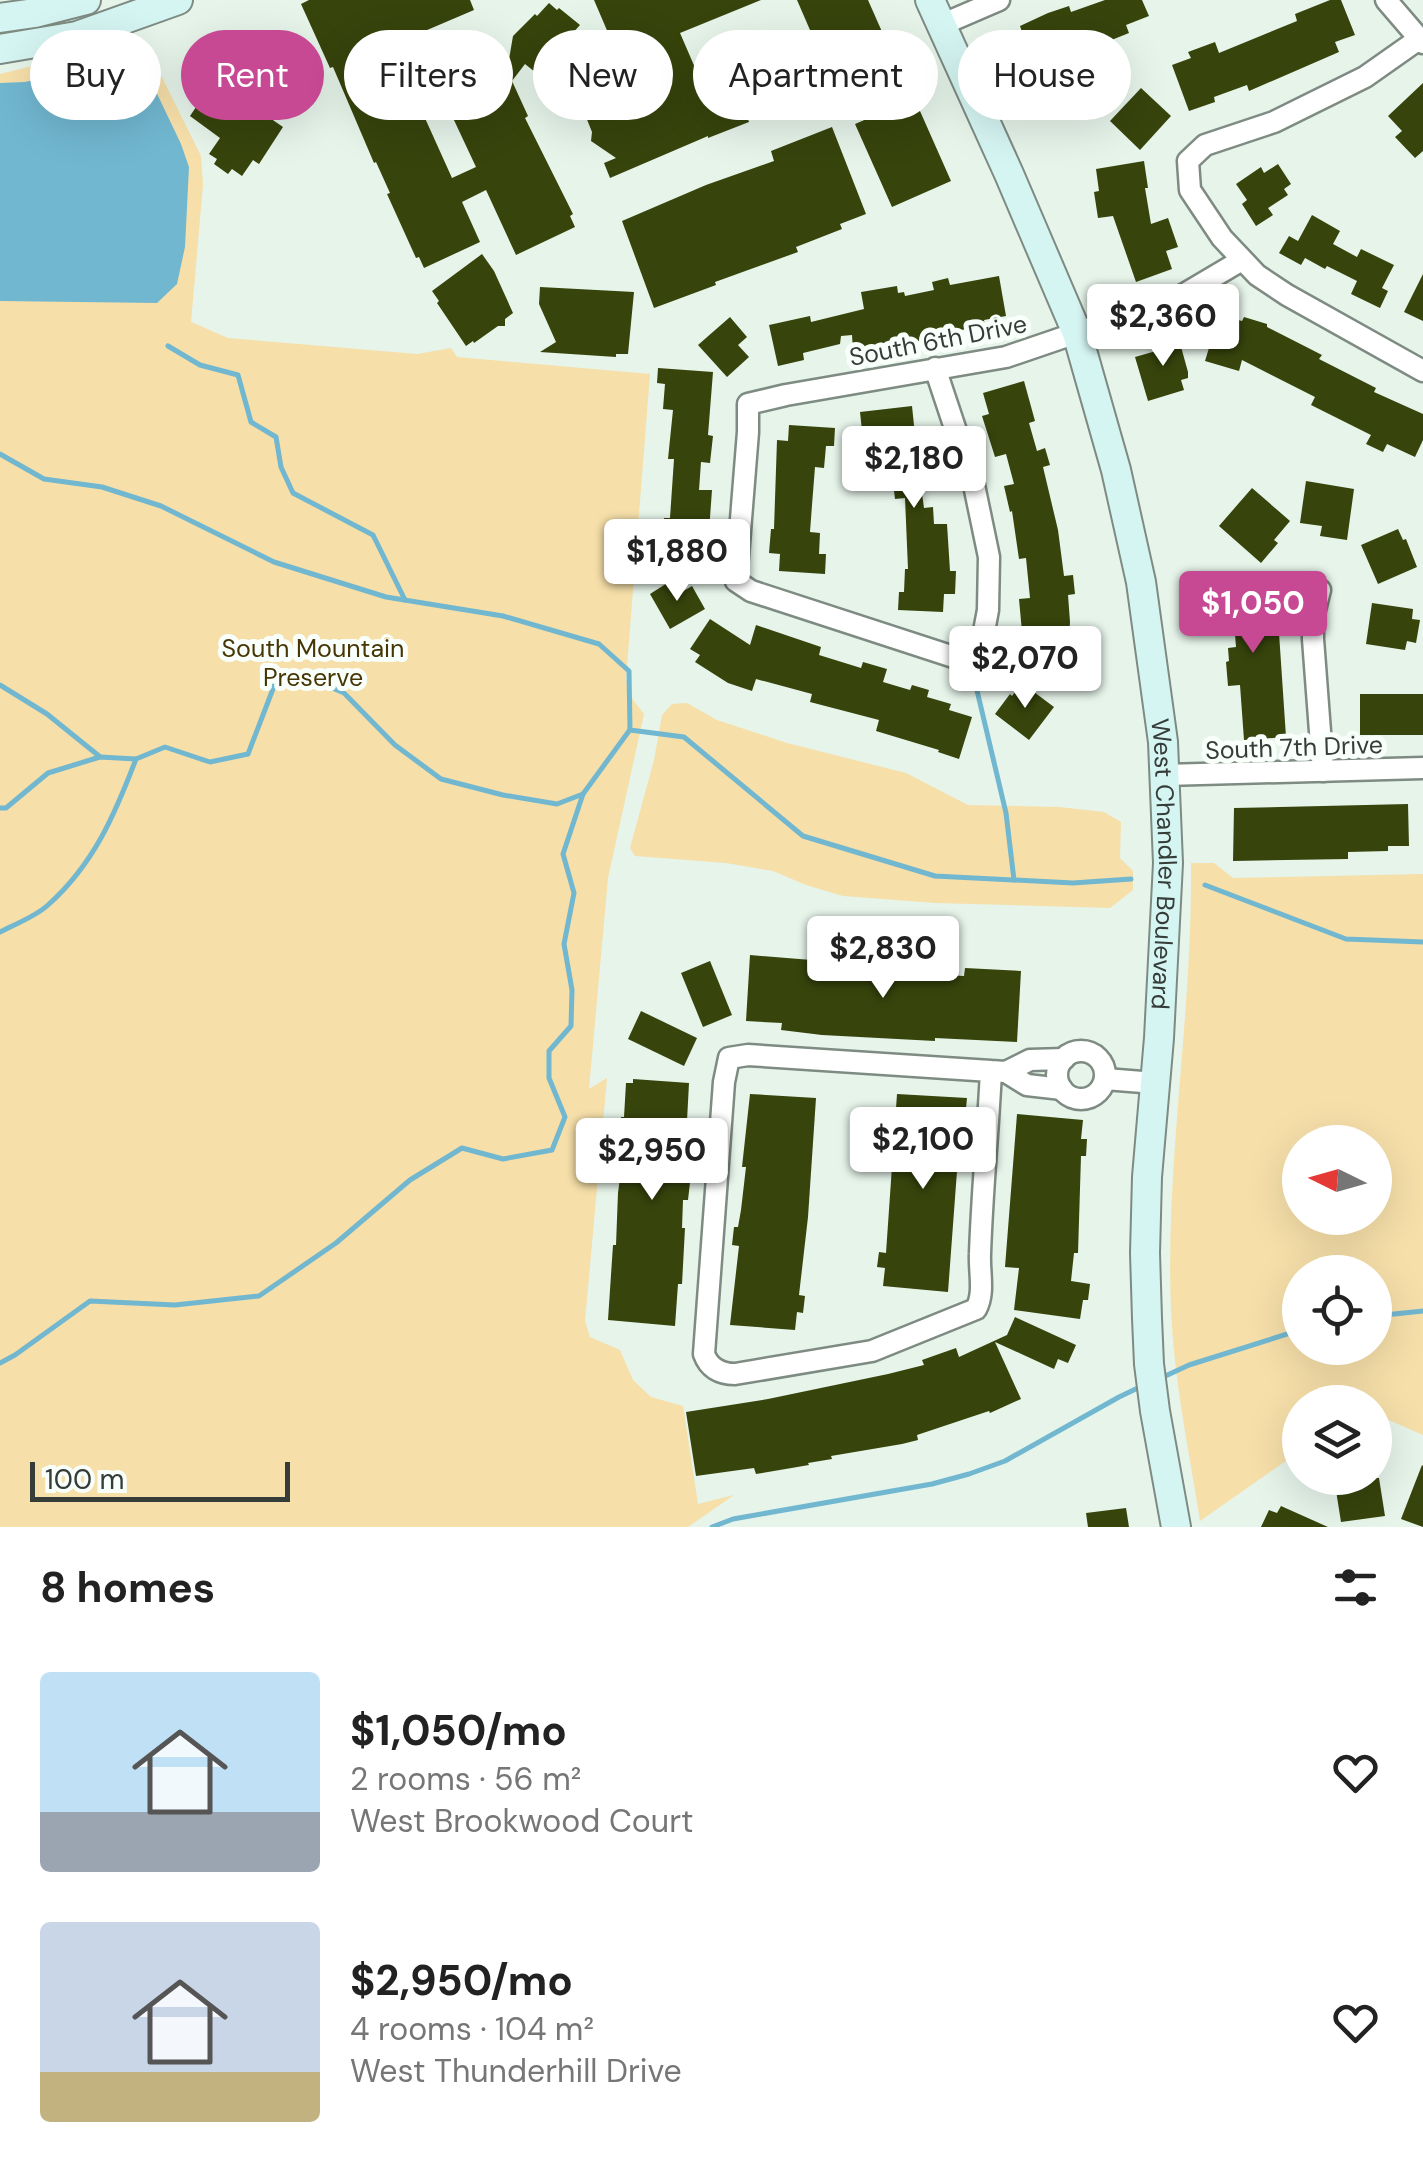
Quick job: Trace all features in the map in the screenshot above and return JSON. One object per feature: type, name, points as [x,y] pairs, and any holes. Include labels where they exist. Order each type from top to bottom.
[{"type":"main road","points":[[0,18],[86,0]]},
{"type":"main road","points":[[0,49],[77,36],[178,0]]},
{"type":"main road","name":"West Chandler Boulevard","points":[[935,13],[1077,333],[1116,470],[1141,582],[1166,775],[1168,875],[1147,1178],[1149,1364],[1176,1527]]},
{"type":"street","points":[[935,13],[999,0]]},
{"type":"street","points":[[1386,0],[1421,41],[1365,77],[1274,122],[1205,145],[1188,162],[1190,190],[1222,238],[1257,274],[1287,295],[1423,370]]},
{"type":"street","name":"South 6th Drive","points":[[935,368],[974,485],[990,558],[982,642],[969,662],[751,591],[736,581],[748,404],[935,368],[1006,357],[1176,300],[1242,260]]},
{"type":"street","points":[[1320,590],[1313,640],[1323,771]]},
{"type":"street","name":"South 7th Drive","points":[[1166,775],[1423,768]]},
{"type":"street","points":[[1077,1051],[1092,1053],[1103,1064],[1105,1079],[1098,1092],[1086,1098],[1073,1098],[1058,1083],[1058,1070],[1064,1059],[1077,1051]]},
{"type":"street","points":[[999,1072],[980,1256],[980,1302],[971,1313],[872,1352],[734,1374],[712,1368],[704,1354],[728,1058],[748,1055],[999,1072],[1027,1085],[1062,1089]]},
{"type":"street","points":[[999,1072],[1030,1060],[1064,1059]]},
{"type":"street","points":[[1105,1079],[1155,1083]]},
{"type":"green space","name":"South Mountain Preserve","points":[[30,67],[30,120],[161,120],[161,75],[201,156],[203,185],[191,322],[228,338],[417,354],[451,348],[457,357],[650,374],[626,679],[633,700],[644,714],[608,878],[589,1089],[607,1078],[585,1321],[590,1337],[620,1350],[633,1380],[651,1397],[683,1406],[698,1504],[734,1495],[688,1527],[0,1527],[0,74]]},
{"type":"green space","points":[[687,703],[717,720],[787,743],[906,773],[968,805],[1104,812],[1121,822],[1120,858],[1133,871],[1133,890],[1110,908],[935,903],[843,896],[773,871],[635,856],[630,848],[662,715],[672,704]]},
{"type":"green space","points":[[1191,863],[1214,863],[1233,878],[1423,874],[1423,1435],[1392,1421],[1392,1385],[1282,1385],[1282,1464],[1200,1521],[1171,1310],[1172,1198],[1188,975]]},
{"type":"water","points":[[30,81],[30,120],[161,120],[161,102],[189,167],[185,247],[177,284],[157,303],[0,301],[0,83]]},
{"type":"building","points":[[309,0],[470,0],[474,10],[427,30],[344,30],[344,93],[324,55],[324,30],[313,30],[301,4]]},
{"type":"building","points":[[594,0],[761,0],[680,33],[693,63],[693,120],[749,122],[610,178],[604,163],[616,158],[591,141],[587,120],[673,120],[673,30],[607,30]]},
{"type":"building","points":[[797,0],[868,0],[881,30],[810,30]]},
{"type":"building","points":[[1105,0],[1142,0],[1149,16],[1126,25],[1128,30],[1021,30],[1020,26],[1069,6],[1071,12]]},
{"type":"building","points":[[1330,0],[1341,0],[1355,35],[1335,42],[1339,52],[1249,91],[1247,85],[1214,97],[1215,102],[1189,111],[1172,65],[1191,58],[1188,52],[1215,42],[1219,53],[1297,21],[1295,14]]},
{"type":"building","points":[[549,3],[580,25],[575,30],[533,30],[533,70],[525,64],[513,80],[513,36]]},
{"type":"building","points":[[513,83],[528,116],[525,118],[573,214],[570,216],[575,227],[516,255],[486,190],[462,202],[480,242],[424,268],[356,120],[426,120],[452,178],[476,167],[454,120],[513,120]]},
{"type":"building","points":[[1423,83],[1423,151],[1415,158],[1395,137],[1402,131],[1388,116]]},
{"type":"building","points":[[1141,88],[1171,116],[1140,150],[1110,121],[1131,120],[1131,99]]},
{"type":"building","points":[[195,120],[273,120],[283,127],[259,164],[253,160],[242,176],[232,169],[228,174],[214,164],[217,159],[209,154],[220,138]]},
{"type":"building","points":[[864,120],[924,120],[951,181],[892,207],[855,124]]},
{"type":"building","points":[[832,127],[866,214],[840,224],[842,229],[796,247],[798,252],[654,308],[622,221],[774,161],[771,151]]},
{"type":"building","points":[[1144,161],[1151,224],[1168,218],[1178,247],[1166,251],[1172,269],[1136,282],[1113,216],[1098,218],[1094,192],[1099,191],[1096,169]]},
{"type":"building","points":[[1278,164],[1291,184],[1284,189],[1288,195],[1268,208],[1273,215],[1256,226],[1242,204],[1247,200],[1236,184],[1261,167],[1264,173]]},
{"type":"building","points":[[1312,215],[1340,231],[1333,244],[1357,257],[1361,249],[1394,265],[1382,288],[1388,291],[1380,308],[1351,294],[1357,281],[1305,258],[1301,265],[1279,253],[1289,236],[1298,241]]},
{"type":"building","points":[[482,254],[513,313],[505,319],[505,326],[498,326],[466,346],[432,291]]},
{"type":"building","points":[[1423,274],[1423,321],[1404,312]]},
{"type":"building","points":[[999,276],[1006,316],[984,320],[985,326],[853,351],[852,335],[841,336],[840,344],[803,353],[804,360],[778,366],[769,325],[810,316],[811,322],[864,309],[861,292],[897,286],[898,293],[904,292],[905,296],[934,290],[932,282],[948,278],[950,285]]},
{"type":"building","points":[[540,287],[634,292],[628,354],[616,357],[540,352],[556,342],[539,304]]},
{"type":"building","points":[[1219,315],[1267,324],[1322,355],[1319,359],[1376,388],[1374,392],[1423,414],[1423,440],[1415,457],[1387,444],[1383,452],[1366,444],[1371,435],[1311,405],[1315,397],[1242,360],[1239,371],[1205,361]]},
{"type":"building","points":[[730,317],[747,337],[738,345],[749,357],[727,377],[698,345]]},
{"type":"building","points":[[1178,336],[1188,372],[1188,378],[1181,380],[1184,390],[1148,401],[1135,357],[1156,351],[1153,343]]},
{"type":"building","points":[[658,368],[713,372],[710,463],[701,462],[699,490],[712,490],[708,545],[691,544],[690,561],[665,560],[666,542],[655,541],[656,524],[664,525],[664,518],[670,518],[674,459],[668,459],[673,410],[663,409],[665,384],[657,383]]},
{"type":"building","points":[[1024,381],[1035,421],[1029,423],[1037,451],[1045,448],[1050,465],[1043,467],[1064,576],[1073,575],[1075,594],[1068,595],[1068,656],[1058,656],[1056,675],[1030,673],[1041,658],[1015,657],[1016,632],[1022,632],[1019,599],[1030,598],[1026,558],[1019,559],[1004,486],[1014,484],[1006,454],[995,457],[982,416],[989,414],[983,393]]},
{"type":"building","points":[[912,406],[917,454],[931,452],[934,477],[920,479],[924,508],[933,507],[934,524],[947,524],[950,571],[956,571],[955,594],[944,594],[943,612],[898,610],[899,592],[904,592],[908,569],[905,498],[895,499],[889,450],[873,452],[870,431],[862,431],[860,412]]},
{"type":"building","points":[[789,425],[835,428],[834,446],[826,446],[824,468],[815,467],[810,532],[820,533],[819,554],[826,554],[825,574],[779,571],[780,554],[769,553],[774,529],[777,440],[788,441]]},
{"type":"building","points":[[1306,481],[1354,489],[1347,540],[1320,536],[1322,526],[1300,523]]},
{"type":"building","points":[[1252,488],[1290,521],[1261,563],[1219,526]]},
{"type":"building","points":[[1398,529],[1417,567],[1378,584],[1361,545]]},
{"type":"building","points":[[1263,573],[1268,634],[1279,633],[1286,737],[1244,740],[1240,685],[1228,686],[1228,648],[1236,647],[1234,621],[1217,622],[1215,589],[1221,589],[1220,576]]},
{"type":"building","points":[[672,580],[680,593],[692,586],[705,609],[670,629],[650,594]]},
{"type":"building","points":[[1372,603],[1413,609],[1412,619],[1420,620],[1416,643],[1407,641],[1405,650],[1366,644]]},
{"type":"building","points":[[710,619],[750,645],[756,625],[821,647],[819,655],[861,668],[863,662],[887,669],[883,682],[910,690],[912,685],[929,690],[927,697],[951,704],[949,710],[972,717],[959,759],[876,731],[879,720],[810,702],[812,694],[756,679],[752,691],[728,683],[695,662],[700,655],[690,649]]},
{"type":"building","points":[[1022,683],[1054,707],[1029,740],[995,714]]},
{"type":"building","points":[[1360,694],[1423,694],[1423,735],[1360,735]]},
{"type":"building","points":[[1408,804],[1409,846],[1348,852],[1348,859],[1233,861],[1234,808]]},
{"type":"building","points":[[750,955],[824,961],[824,965],[902,967],[901,979],[946,981],[946,975],[964,976],[965,968],[1021,971],[1017,1042],[822,1035],[781,1030],[782,1023],[746,1021]]},
{"type":"building","points":[[710,961],[732,1015],[703,1027],[681,973]]},
{"type":"building","points":[[641,1011],[697,1038],[684,1066],[628,1039]]},
{"type":"building","points":[[633,1079],[689,1083],[687,1121],[693,1122],[692,1165],[688,1200],[683,1200],[682,1284],[678,1284],[675,1326],[608,1320],[626,1132],[620,1131],[621,1117],[626,1083],[633,1083]]},
{"type":"building","points":[[750,1094],[816,1098],[799,1295],[805,1296],[803,1313],[797,1312],[795,1330],[730,1325],[739,1246],[732,1245],[741,1210]]},
{"type":"building","points":[[897,1094],[967,1098],[948,1292],[883,1286],[885,1268],[877,1267],[879,1252],[886,1253]]},
{"type":"building","points":[[1017,1114],[1083,1120],[1081,1139],[1087,1139],[1086,1156],[1081,1156],[1078,1253],[1074,1253],[1071,1281],[1090,1284],[1080,1319],[1014,1310],[1019,1268],[1005,1267]]},
{"type":"building","points":[[1015,1317],[1076,1345],[1068,1363],[1058,1359],[1054,1369],[995,1342],[1021,1399],[990,1413],[917,1435],[918,1440],[902,1444],[756,1474],[754,1468],[696,1476],[686,1412],[888,1374],[924,1365],[922,1360],[956,1348],[959,1357],[1007,1335]]},
{"type":"building","points":[[1423,1466],[1423,1527],[1401,1519]]},
{"type":"building","points":[[1337,1495],[1382,1495],[1385,1516],[1341,1522]]},
{"type":"building","points":[[1281,1506],[1328,1527],[1261,1527],[1269,1510],[1277,1513]]},
{"type":"building","points":[[1126,1508],[1129,1527],[1088,1527],[1086,1513]]},
{"type":"waterway","points":[[168,346],[200,365],[238,375],[251,422],[276,437],[281,467],[293,493],[373,535],[405,600]]},
{"type":"waterway","points":[[0,454],[44,479],[102,487],[161,506],[274,562],[386,597],[503,616],[599,644],[629,671],[630,730],[684,737],[803,836],[935,876],[1073,883],[1131,879]]},
{"type":"waterway","points":[[0,932],[43,909],[78,873],[111,819],[136,759],[165,747],[210,762],[248,754],[276,681],[298,673],[344,693],[395,745],[441,779],[503,795],[557,804],[583,794],[629,731]]},
{"type":"waterway","points":[[975,682],[1006,813],[1014,880]]},
{"type":"waterway","points":[[0,685],[47,714],[99,756]]},
{"type":"waterway","points":[[0,808],[6,808],[48,773],[100,757],[136,759]]},
{"type":"waterway","points":[[0,1363],[90,1301],[175,1305],[259,1296],[336,1243],[410,1180],[462,1148],[503,1159],[552,1150],[565,1117],[549,1078],[549,1051],[571,1026],[572,990],[564,944],[574,893],[563,854],[583,794]]},
{"type":"waterway","points":[[1205,885],[1346,939],[1423,942]]},
{"type":"waterway","points":[[1392,1314],[1423,1311]]},
{"type":"waterway","points":[[1161,1378],[1189,1365],[1282,1336]]},
{"type":"waterway","points":[[712,1527],[733,1519],[969,1474],[1005,1461],[1142,1386]]}]
